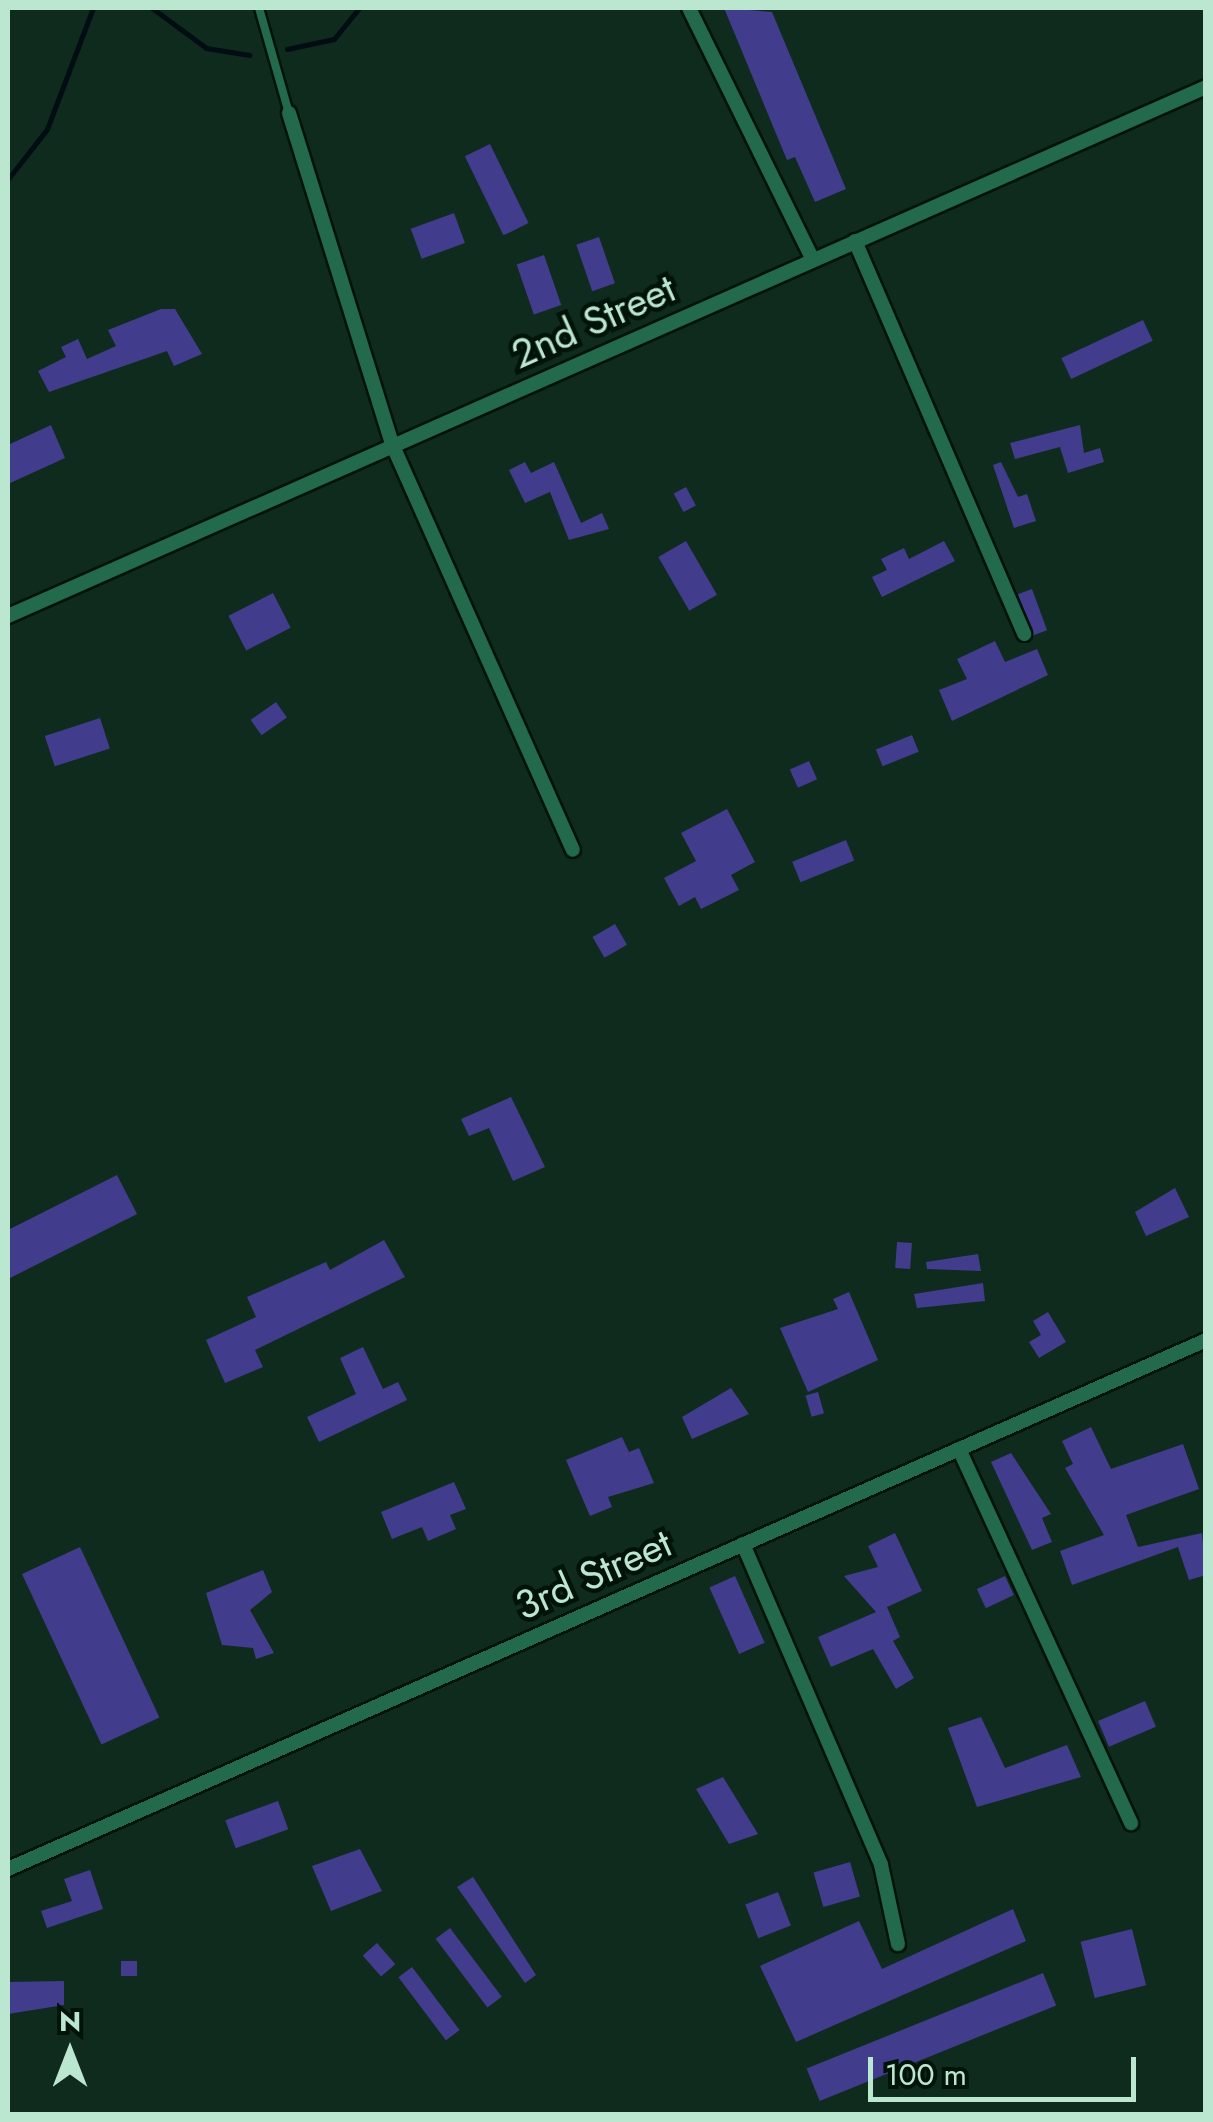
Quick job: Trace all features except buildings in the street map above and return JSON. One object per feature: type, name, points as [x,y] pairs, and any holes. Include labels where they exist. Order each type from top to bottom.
[{"type":"street","points":[[689,8],[812,258]]},
{"type":"street","name":"2nd Street","points":[[8,616],[1206,87]]},
{"type":"street","points":[[288,113],[392,446],[573,850]]},
{"type":"street","points":[[854,241],[1024,634]]},
{"type":"street","name":"3rd Street","points":[[8,1869],[1206,1340]]},
{"type":"street","points":[[958,1449],[1131,1823]]},
{"type":"street","points":[[742,1544],[880,1865],[898,1944]]},
{"type":"lane","points":[[259,8],[288,113]]},
{"type":"waterway","points":[[8,179],[47,129],[93,8]]},
{"type":"waterway","points":[[152,8],[206,48],[249,55]]},
{"type":"waterway","points":[[287,49],[334,39],[359,8]]}]
